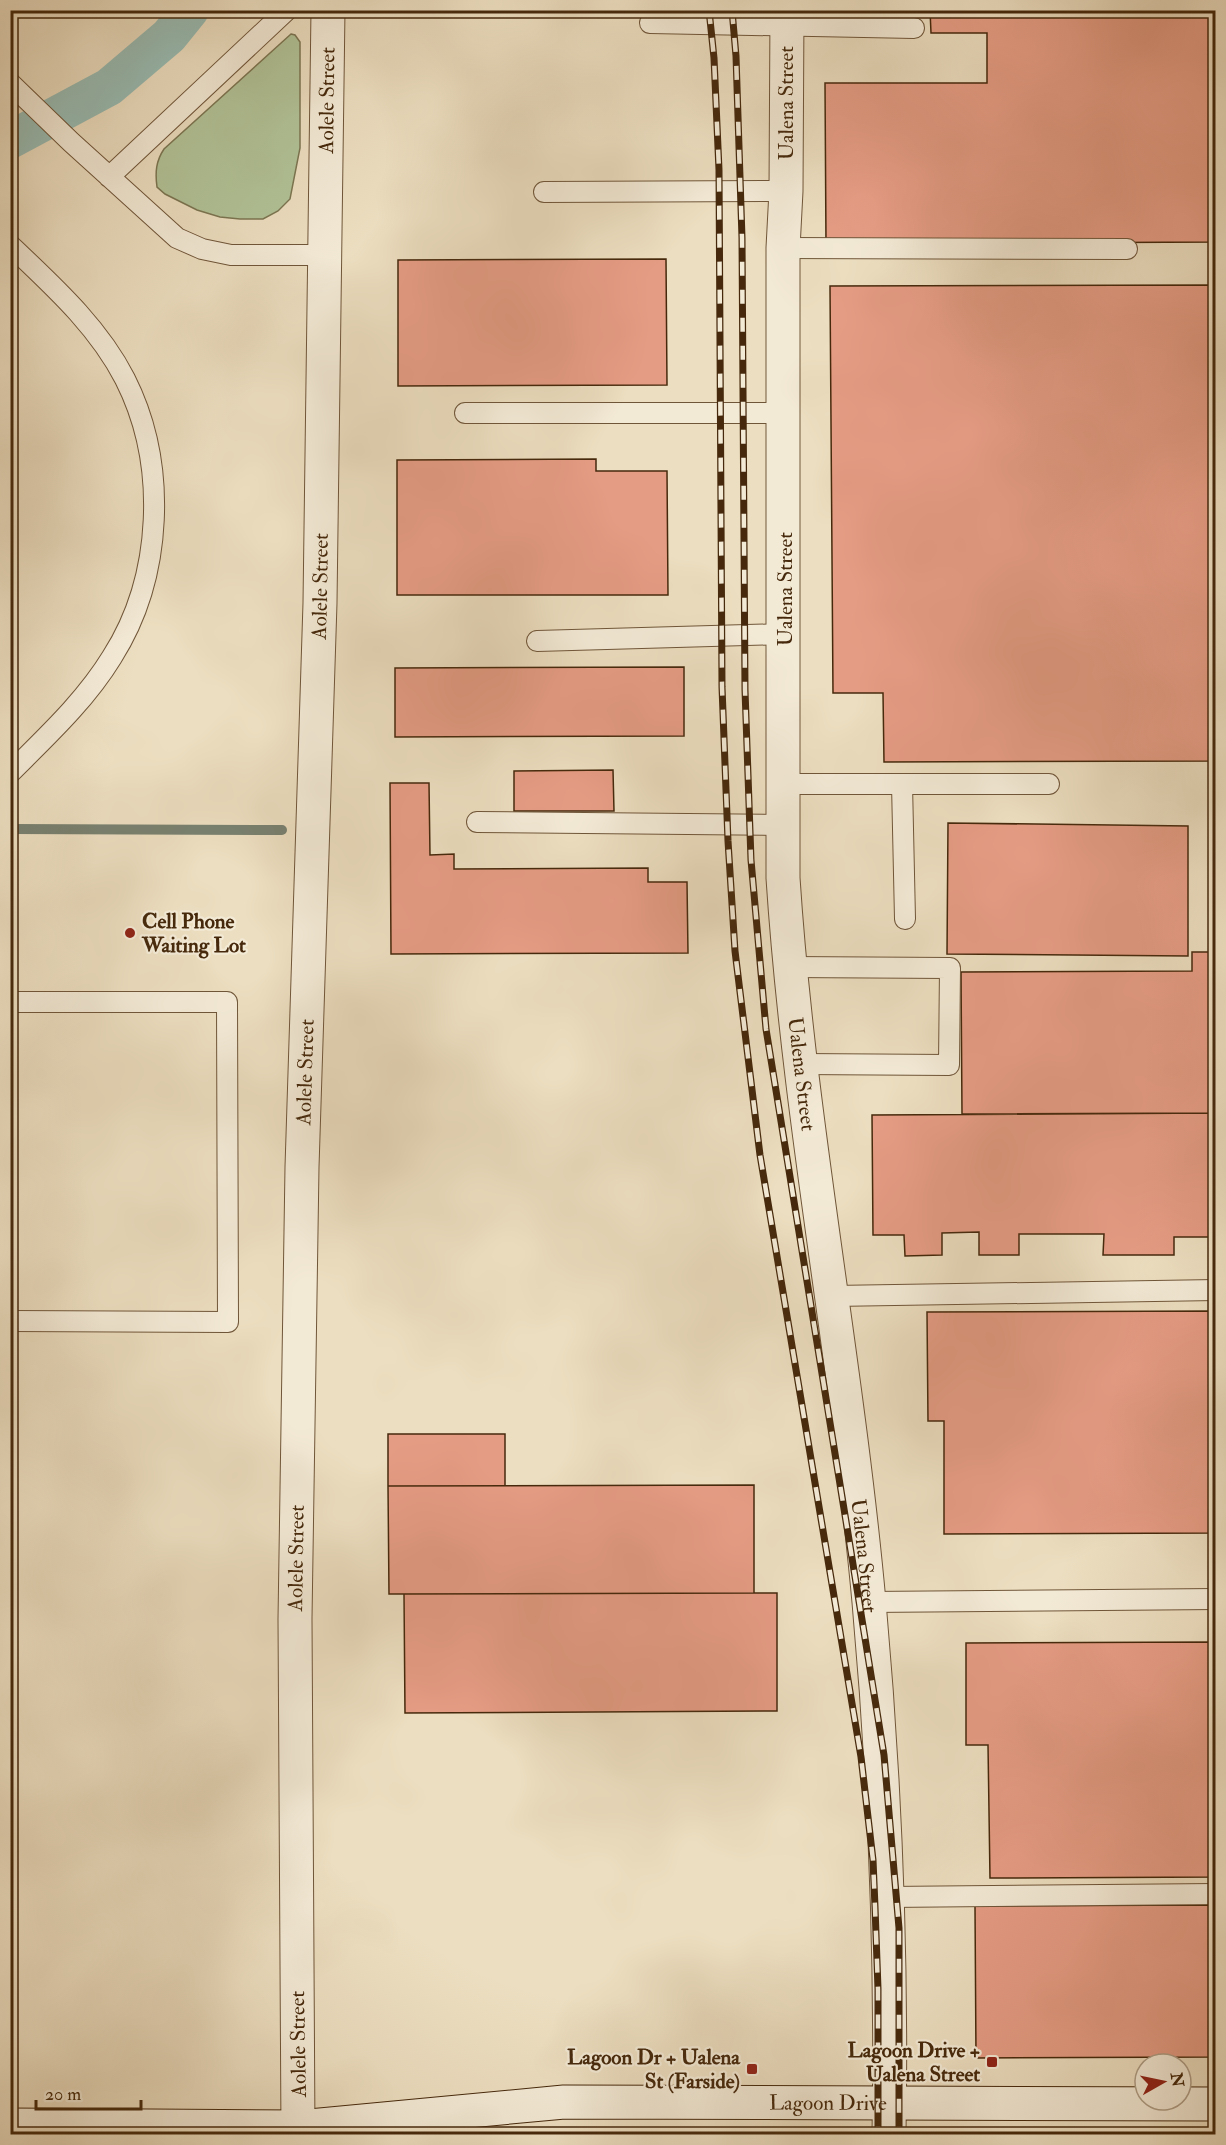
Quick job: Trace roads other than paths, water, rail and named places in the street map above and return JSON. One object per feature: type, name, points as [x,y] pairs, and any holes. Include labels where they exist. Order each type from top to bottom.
[{"type":"street","name":"Aolele Street","points":[[298,2131],[295,1583],[302,1167],[320,603],[328,10]]},
{"type":"street","name":"Ualena Street","points":[[787,19],[786,191],[783,248],[785,634],[783,878],[789,967],[833,1296],[869,1602],[888,1897],[889,2134]]},
{"type":"street","name":"Lagoon Drive","points":[[10,2125],[298,2131],[564,2102],[1215,2104]]},
{"type":"lane","points":[[109,177],[287,10]]},
{"type":"lane","points":[[650,23],[787,19],[914,28]]},
{"type":"lane","points":[[10,83],[177,238],[202,249],[231,255],[325,255]]},
{"type":"lane","points":[[544,192],[786,191]]},
{"type":"lane","points":[[10,245],[80,315],[106,348],[125,378],[139,413],[148,448],[153,481],[154,520],[142,593],[128,628],[113,656],[70,713],[10,773]]},
{"type":"lane","points":[[783,248],[1126,249]]},
{"type":"lane","points":[[465,413],[784,413]]},
{"type":"lane","points":[[537,641],[785,634]]},
{"type":"lane","points":[[784,784],[1049,784]]},
{"type":"lane","points":[[902,784],[905,919]]},
{"type":"lane","points":[[477,822],[784,825]]},
{"type":"lane","points":[[789,967],[950,968],[949,1065],[801,1064]]},
{"type":"lane","points":[[10,1002],[227,1002],[228,1322],[10,1321]]},
{"type":"lane","points":[[833,1296],[1215,1290]]},
{"type":"lane","points":[[869,1602],[1215,1599]]},
{"type":"lane","points":[[888,1897],[1215,1894]]},
{"type":"waterway","points":[[10,140],[109,87],[169,36],[190,10]]},
{"type":"waterway","points":[[10,829],[282,830]]},
{"type":"railway","points":[[709,10],[714,58],[719,170],[722,687],[735,951],[760,1155],[861,1757],[873,1860],[878,1989],[878,2134]]},
{"type":"railway","points":[[732,10],[736,56],[742,238],[745,690],[751,860],[766,1029],[884,1755],[899,1928],[899,2134]]},
{"type":"place","name":"Cell Phone Waiting Lot","points":[[130,933]]},
{"type":"place","name":"Lagoon Drive + Ualena Street","points":[[992,2062]]},
{"type":"place","name":"Lagoon Dr + Ualena St (Farside)","points":[[752,2069]]}]
